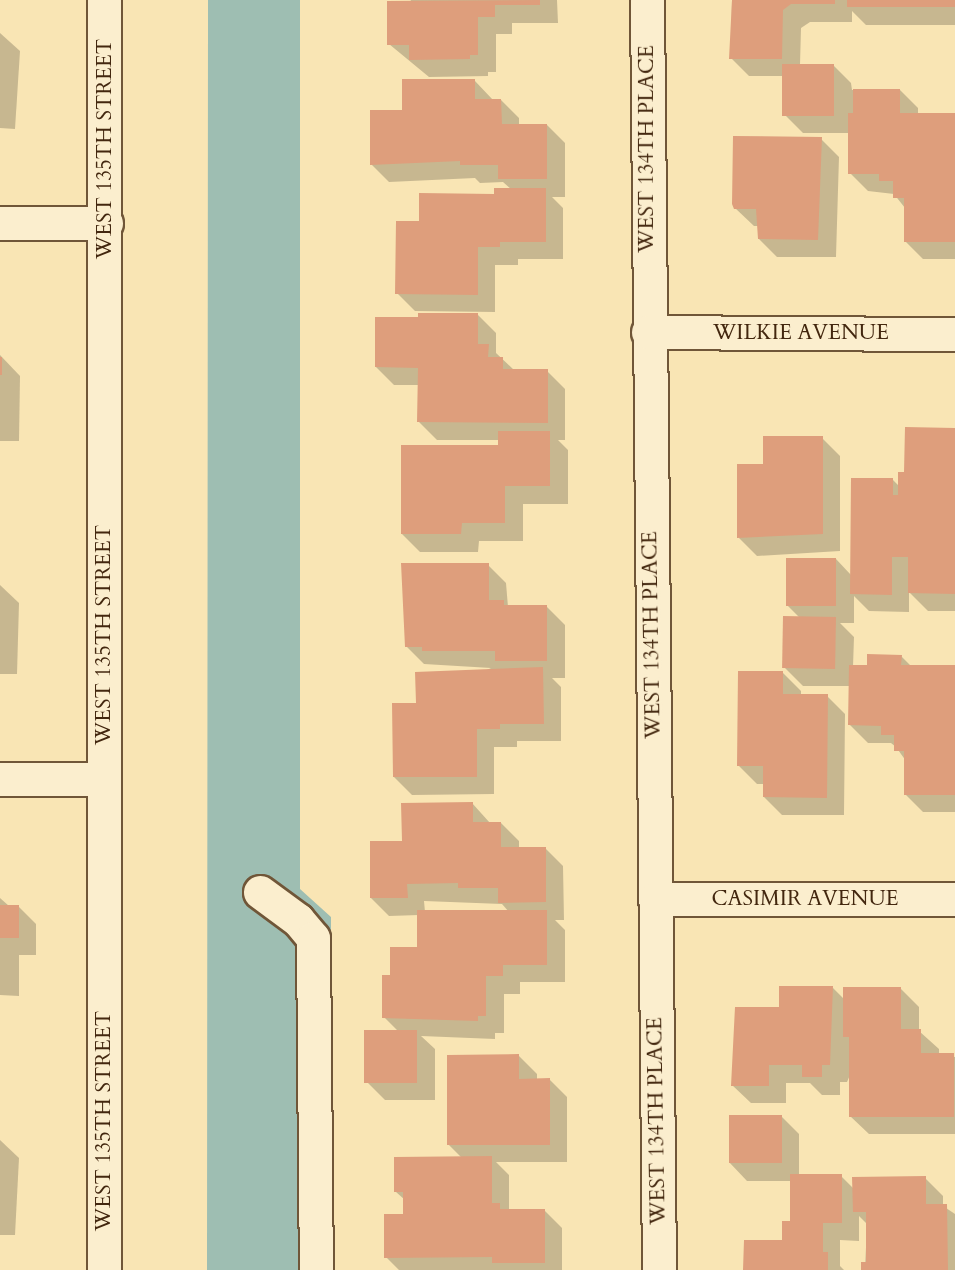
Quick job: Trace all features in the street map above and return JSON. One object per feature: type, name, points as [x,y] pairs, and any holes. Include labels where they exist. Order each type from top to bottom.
[{"type":"street","name":"WEST 135TH STREET","points":[[104,0],[106,223],[104,1270]]},
{"type":"street","name":"WEST 134TH PLACE","points":[[647,0],[648,332],[659,1270]]},
{"type":"street","points":[[0,223],[106,223]]},
{"type":"street","name":"WILKIE AVENUE","points":[[648,332],[955,334]]},
{"type":"street","points":[[0,779],[104,779]]},
{"type":"street","points":[[260,892],[298,920],[313,938],[316,1270]]},
{"type":"street","name":"CASIMIR AVENUE","points":[[655,899],[955,899]]},
{"type":"shaded area","points":[[208,0],[300,0],[300,889],[331,917],[331,960],[302,960],[301,1270],[207,1270]]},
{"type":"building","points":[[540,0],[540,5],[495,5],[495,17],[478,17],[478,55],[470,55],[470,59],[409,60],[409,45],[387,45],[387,1]]},
{"type":"building","points":[[732,0],[835,0],[835,4],[791,4],[783,10],[782,59],[729,59]]},
{"type":"building","points":[[847,0],[955,0],[955,7],[847,7]]},
{"type":"building","points":[[782,64],[834,64],[834,116],[782,116]]},
{"type":"building","points":[[402,79],[475,79],[475,99],[501,99],[502,124],[547,124],[547,179],[498,179],[498,165],[460,165],[460,161],[370,165],[370,110],[402,110]]},
{"type":"building","points":[[853,89],[900,89],[900,113],[955,113],[955,242],[904,242],[904,198],[893,198],[893,181],[879,181],[879,174],[848,174],[848,113],[853,113]]},
{"type":"building","points":[[733,136],[822,137],[818,240],[758,239],[756,209],[734,209],[732,204]]},
{"type":"building","points":[[494,188],[546,188],[546,242],[500,242],[500,247],[478,247],[478,295],[395,294],[396,221],[419,221],[419,193],[494,194]]},
{"type":"building","points":[[418,313],[478,313],[478,344],[489,344],[488,357],[503,357],[503,369],[548,369],[548,423],[417,422],[418,368],[375,367],[375,317],[418,317]]},
{"type":"building","points":[[0,357],[2,357],[2,375],[0,375]]},
{"type":"building","points":[[905,427],[955,428],[955,594],[908,593],[908,557],[892,557],[892,595],[850,594],[851,478],[893,478],[893,495],[898,495],[898,472],[904,472]]},
{"type":"building","points":[[498,431],[550,431],[550,486],[505,486],[505,523],[462,523],[461,534],[401,534],[401,445],[498,445]]},
{"type":"building","points":[[763,436],[823,436],[823,534],[737,538],[737,464],[763,464]]},
{"type":"building","points":[[786,558],[836,558],[836,606],[786,606]]},
{"type":"building","points":[[401,563],[489,563],[489,600],[504,600],[504,605],[547,605],[547,661],[495,661],[495,651],[422,651],[422,647],[405,647]]},
{"type":"building","points":[[783,616],[836,617],[835,669],[782,668]]},
{"type":"building","points":[[867,654],[902,655],[901,665],[955,665],[955,795],[904,795],[904,751],[894,751],[894,735],[881,735],[881,726],[848,725],[849,665],[867,665]]},
{"type":"building","points":[[543,667],[544,724],[500,724],[500,729],[477,729],[477,777],[393,777],[392,703],[416,703],[415,672]]},
{"type":"building","points":[[738,671],[783,671],[783,694],[828,694],[827,798],[763,797],[763,766],[737,766]]},
{"type":"building","points":[[473,802],[473,822],[501,822],[501,847],[546,847],[546,902],[498,903],[498,888],[458,888],[458,883],[407,884],[408,898],[370,898],[370,841],[402,841],[401,803]]},
{"type":"building","points":[[0,905],[19,905],[19,938],[0,938]]},
{"type":"building","points":[[417,910],[547,910],[547,965],[503,965],[503,976],[486,976],[486,1016],[478,1016],[478,1021],[382,1018],[382,975],[390,975],[390,947],[417,947]]},
{"type":"building","points":[[779,986],[833,986],[830,1065],[822,1065],[822,1077],[802,1077],[802,1065],[769,1065],[769,1086],[731,1086],[735,1007],[779,1007]]},
{"type":"building","points":[[843,987],[901,987],[901,1029],[921,1029],[921,1053],[954,1053],[954,1117],[849,1117],[849,1037],[843,1037]]},
{"type":"building","points":[[364,1030],[417,1030],[417,1083],[364,1083]]},
{"type":"building","points":[[519,1054],[519,1079],[550,1078],[550,1145],[447,1145],[447,1055]]},
{"type":"building","points":[[729,1115],[782,1115],[782,1163],[729,1163]]},
{"type":"building","points":[[492,1156],[492,1203],[500,1203],[500,1209],[545,1209],[545,1263],[492,1263],[492,1257],[384,1258],[384,1214],[403,1214],[403,1192],[394,1192],[394,1157]]},
{"type":"building","points":[[790,1174],[842,1174],[842,1223],[823,1223],[823,1252],[828,1252],[828,1270],[743,1270],[744,1240],[782,1240],[782,1221],[790,1221]]},
{"type":"building","points":[[926,1176],[926,1204],[947,1204],[948,1270],[861,1270],[861,1262],[866,1262],[866,1212],[853,1212],[852,1177]]}]
